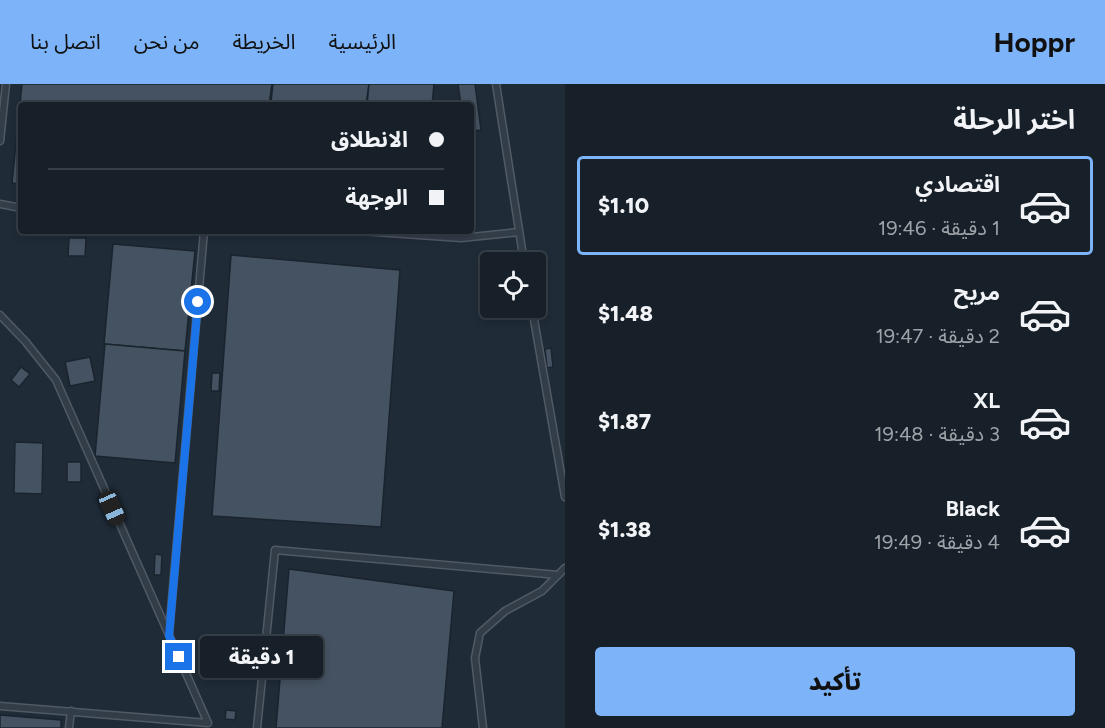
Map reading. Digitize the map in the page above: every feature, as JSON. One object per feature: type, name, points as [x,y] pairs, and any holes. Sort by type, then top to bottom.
[{"type":"lane","points":[[0,141],[6,84]]},
{"type":"lane","points":[[496,84],[522,252]]},
{"type":"lane","points":[[0,204],[18,207]]},
{"type":"lane","points":[[404,234],[461,238],[519,232]]},
{"type":"lane","points":[[169,636],[204,234]]},
{"type":"lane","points":[[0,315],[25,341],[56,380],[208,723],[0,706]]},
{"type":"lane","points":[[534,318],[565,497]]},
{"type":"lane","points":[[257,728],[274,550],[558,575]]},
{"type":"lane","points":[[483,728],[475,658],[480,633],[505,612],[542,591],[565,568]]},
{"type":"lane","points":[[69,728],[71,711]]},
{"type":"building","points":[[22,84],[272,84],[269,102],[20,102]]},
{"type":"building","points":[[273,84],[369,84],[366,102],[271,102]]},
{"type":"building","points":[[369,84],[434,84],[432,102],[367,102]]},
{"type":"building","points":[[458,84],[475,84],[481,130],[474,131],[474,102],[461,102]]},
{"type":"building","points":[[18,124],[18,184],[12,183]]},
{"type":"building","points":[[69,238],[86,238],[85,256],[68,256]]},
{"type":"building","points":[[113,244],[195,251],[185,351],[104,344]]},
{"type":"building","points":[[231,255],[400,270],[381,527],[212,516]]},
{"type":"building","points":[[105,344],[185,351],[175,463],[95,456]]},
{"type":"building","points":[[551,348],[553,367],[547,368],[545,349]]},
{"type":"building","points":[[90,357],[95,381],[70,386],[65,362]]},
{"type":"building","points":[[21,367],[30,374],[19,387],[11,380]]},
{"type":"building","points":[[212,373],[220,373],[219,391],[211,391]]},
{"type":"building","points":[[15,442],[43,443],[42,494],[14,493]]},
{"type":"building","points":[[67,462],[81,462],[81,482],[67,482]]},
{"type":"building","points":[[155,554],[162,555],[161,575],[154,575]]},
{"type":"building","points":[[289,569],[454,591],[442,728],[276,728]]},
{"type":"building","points":[[233,656],[242,657],[241,668],[231,667]]},
{"type":"building","points":[[226,710],[236,711],[235,720],[225,719]]},
{"type":"building","points":[[0,715],[61,720],[61,728],[0,728]]},
{"type":"route","points":[[179,657],[169,636],[198,302]]}]
